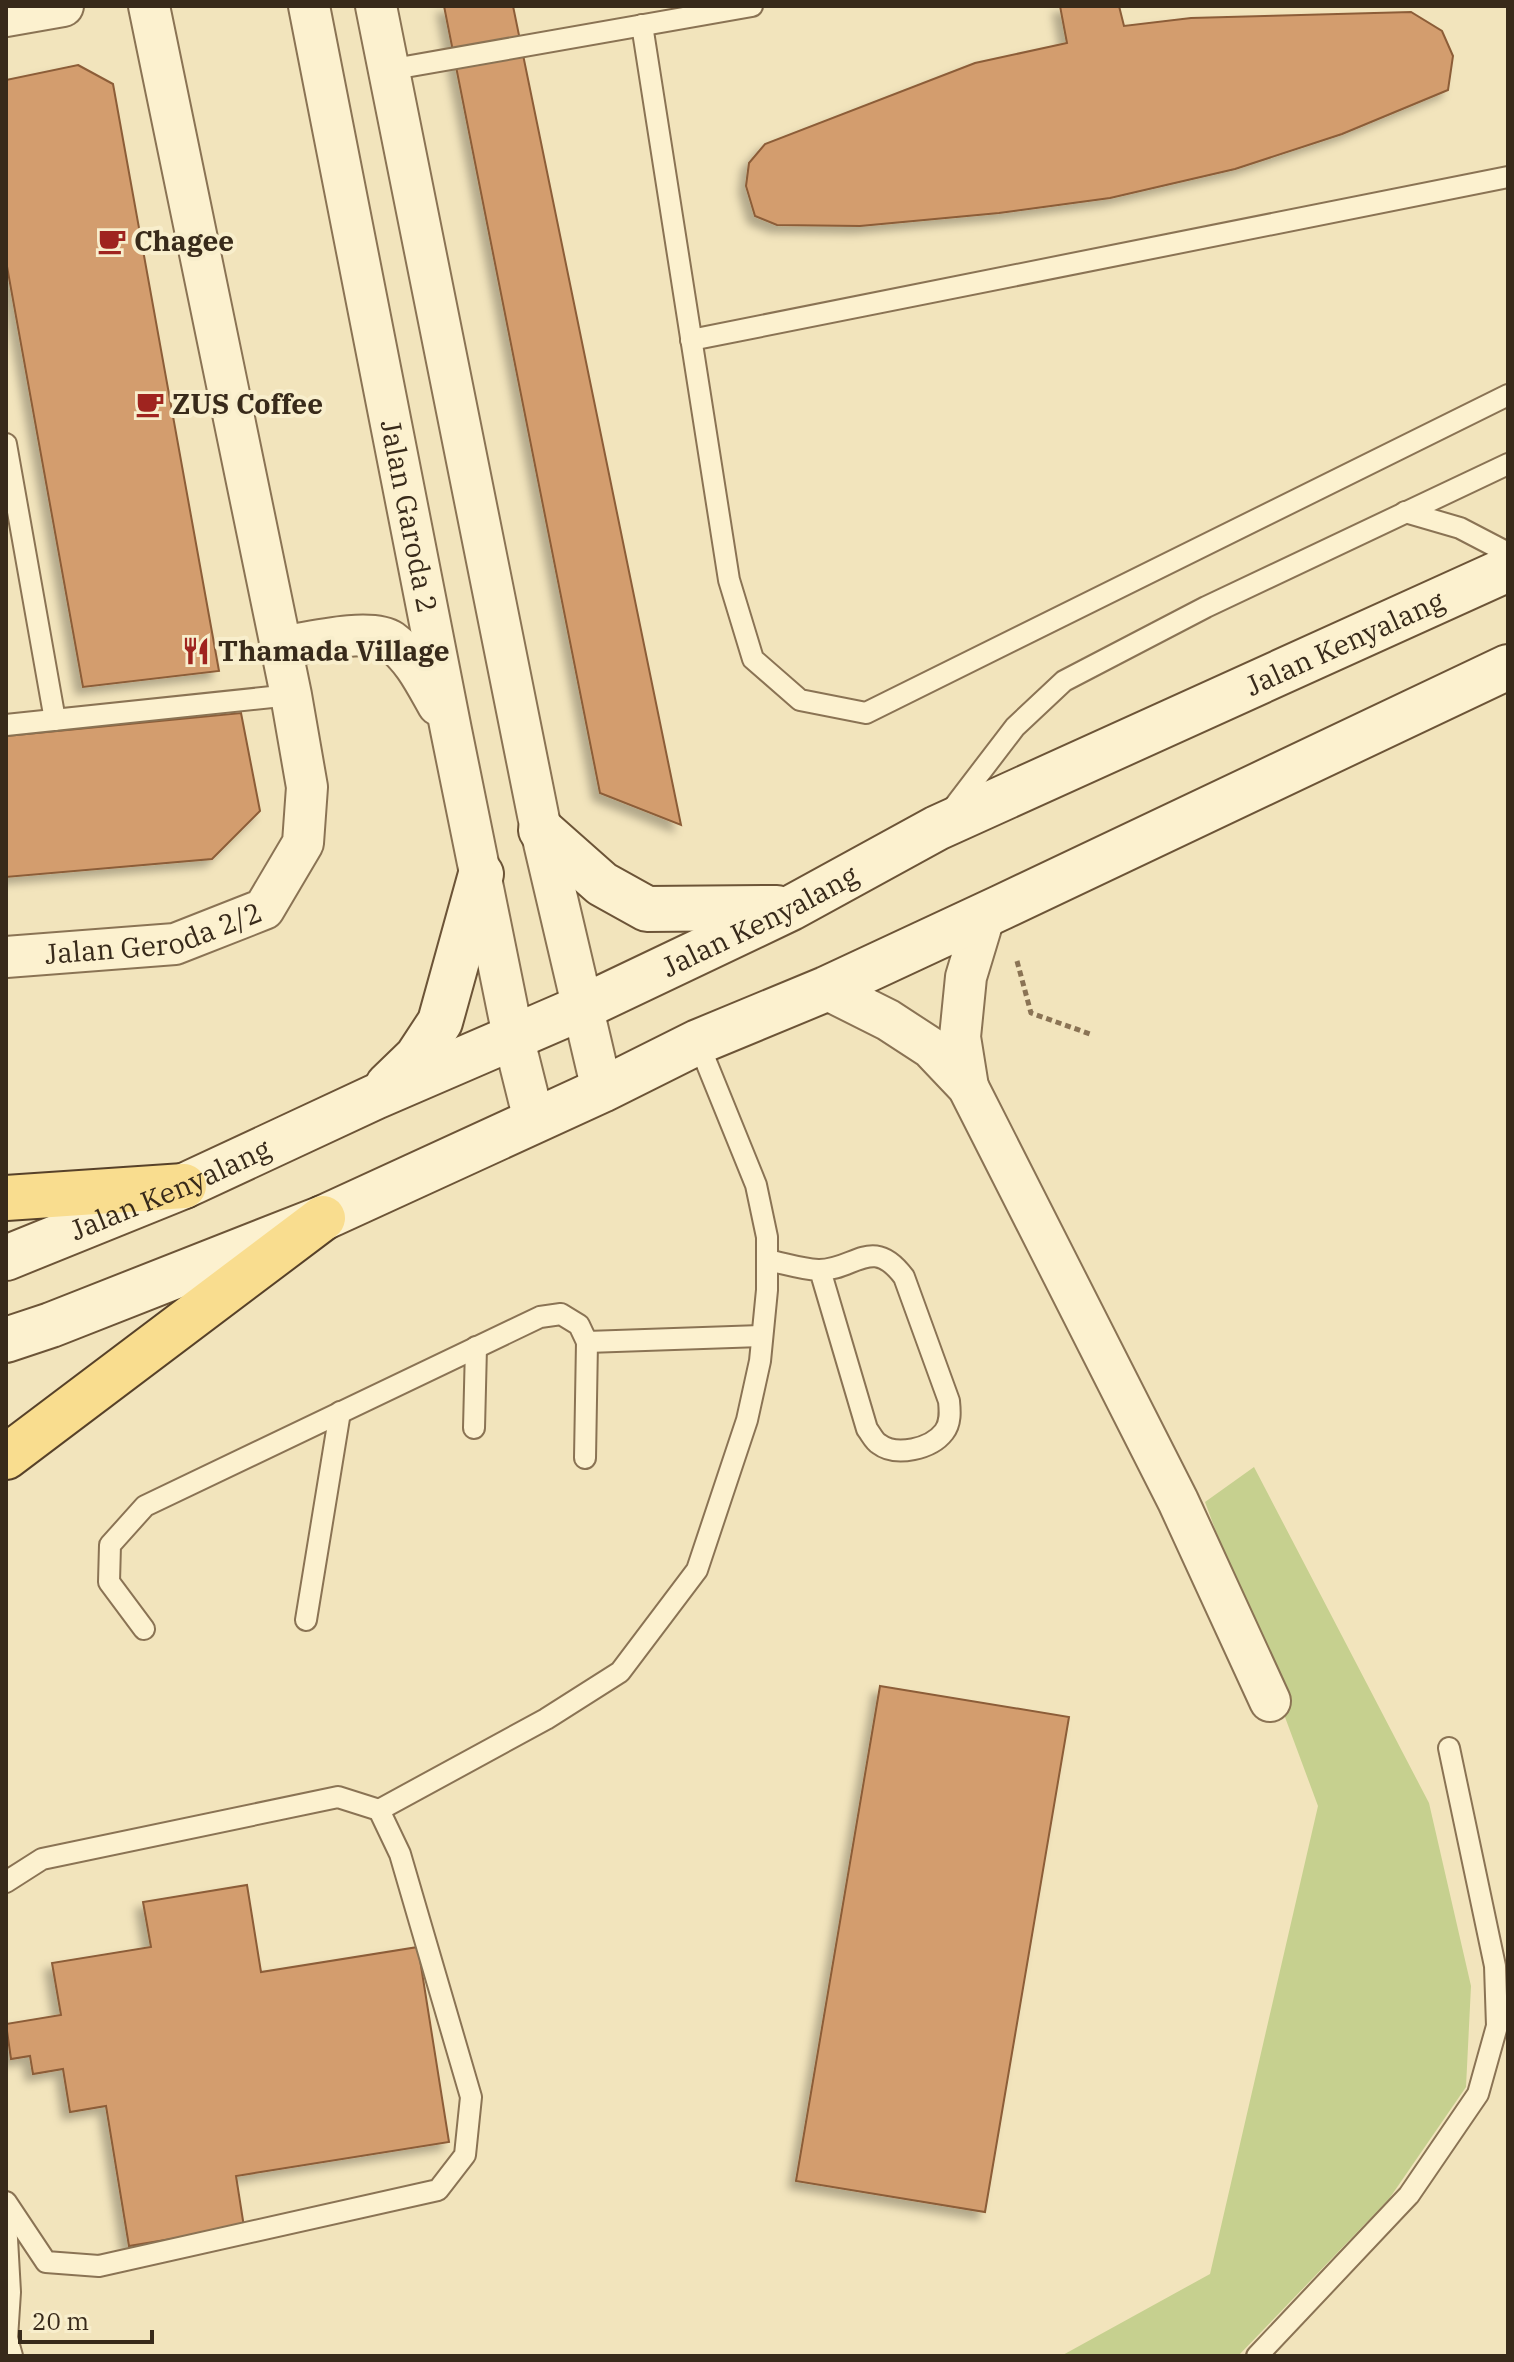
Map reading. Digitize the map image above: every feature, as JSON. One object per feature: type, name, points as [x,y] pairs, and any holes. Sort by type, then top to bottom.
[{"type":"main road","points":[[6,1198],[184,1186]]},
{"type":"main road","points":[[6,1457],[323,1218]]},
{"type":"street","points":[[6,16],[63,6]]},
{"type":"street","name":"Jalan Geroda 2/2","points":[[6,957],[175,944],[264,909],[303,843],[307,787],[291,695],[149,6]]},
{"type":"street","name":"Jalan Garoda 2","points":[[309,6],[451,730],[513,1036],[534,1120]]},
{"type":"street","points":[[376,6],[541,830],[602,1090]]},
{"type":"street","name":"Jalan Kenyalang","points":[[6,1258],[184,1186],[375,1097],[581,1008],[791,908],[937,828],[1508,569]]},
{"type":"street","points":[[281,647],[357,634],[389,639],[417,667],[451,730]]},
{"type":"street","points":[[6,1340],[323,1218],[602,1090],[698,1042],[826,989],[994,911],[1508,667]]},
{"type":"street","points":[[541,830],[602,884],[647,909],[791,908]]},
{"type":"street","points":[[375,1097],[417,1057],[440,1022],[481,874]]},
{"type":"street","points":[[968,1087],[960,1037],[966,977],[994,911]]},
{"type":"street","points":[[826,989],[888,1020],[931,1048],[968,1087],[1178,1501],[1270,1701]]},
{"type":"lane","points":[[388,70],[752,6]]},
{"type":"lane","points":[[642,25],[729,580],[753,659],[800,700],[866,713],[1508,395]]},
{"type":"lane","points":[[691,340],[1508,177]]},
{"type":"lane","points":[[6,444],[55,720]]},
{"type":"lane","points":[[937,828],[1015,727],[1064,681],[1206,607],[1508,464]]},
{"type":"lane","points":[[1405,512],[1460,528],[1508,553]]},
{"type":"lane","points":[[6,725],[291,695]]},
{"type":"lane","points":[[6,1882],[42,1859],[338,1797],[379,1810],[546,1719],[620,1672],[697,1570],[747,1420],[760,1361],[767,1290],[767,1237],[756,1185],[698,1042]]},
{"type":"lane","points":[[767,1260],[820,1270],[863,1257],[880,1256],[894,1264],[904,1277],[949,1401],[950,1417],[944,1432],[930,1442],[893,1452],[877,1444],[867,1429],[820,1270]]},
{"type":"lane","points":[[144,1629],[109,1582],[110,1545],[145,1506],[540,1317],[561,1314],[579,1325],[587,1342],[585,1458]]},
{"type":"lane","points":[[587,1342],[761,1336]]},
{"type":"lane","points":[[474,1428],[476,1347]]},
{"type":"lane","points":[[306,1620],[340,1412]]},
{"type":"lane","points":[[1257,2356],[1409,2195],[1478,2094],[1497,2026],[1495,1966],[1449,1748]]},
{"type":"lane","points":[[6,2202],[46,2262],[99,2266],[438,2190],[465,2155],[471,2097],[400,1854],[379,1810]]},
{"type":"lane","points":[[6,2221],[10,2292],[7,2338],[12,2356]]},
{"type":"path","points":[[994,911],[1031,1013],[1093,1035]]},
{"type":"green space","points":[[1254,1467],[1429,1803],[1471,1986],[1466,2087],[1389,2199],[1238,2356],[1061,2356],[1210,2274],[1318,1806],[1205,1502]]},
{"type":"building","points":[[444,6],[513,6],[681,825],[600,793]]},
{"type":"building","points":[[1060,6],[1119,6],[1124,26],[1191,18],[1411,12],[1442,31],[1453,56],[1448,90],[1342,134],[1235,169],[1110,198],[999,213],[860,226],[777,225],[755,216],[746,186],[749,163],[765,144],[975,63],[1067,43]]},
{"type":"building","points":[[78,65],[113,84],[219,671],[83,687],[6,261],[6,80]]},
{"type":"building","points":[[241,713],[260,811],[212,859],[6,877],[6,736]]},
{"type":"building","points":[[880,1686],[1069,1717],[985,2212],[796,2181]]},
{"type":"building","points":[[247,1885],[261,1972],[418,1947],[449,2142],[236,2176],[244,2227],[129,2246],[106,2106],[70,2112],[63,2069],[33,2074],[30,2056],[11,2059],[6,2024],[61,2015],[52,1963],[151,1947],[143,1902]]},
{"type":"place","name":"Chagee","points":[[112,241]]},
{"type":"place","name":"ZUS Coffee","points":[[150,404]]},
{"type":"place","name":"Thamada Village","points":[[196,651]]}]
